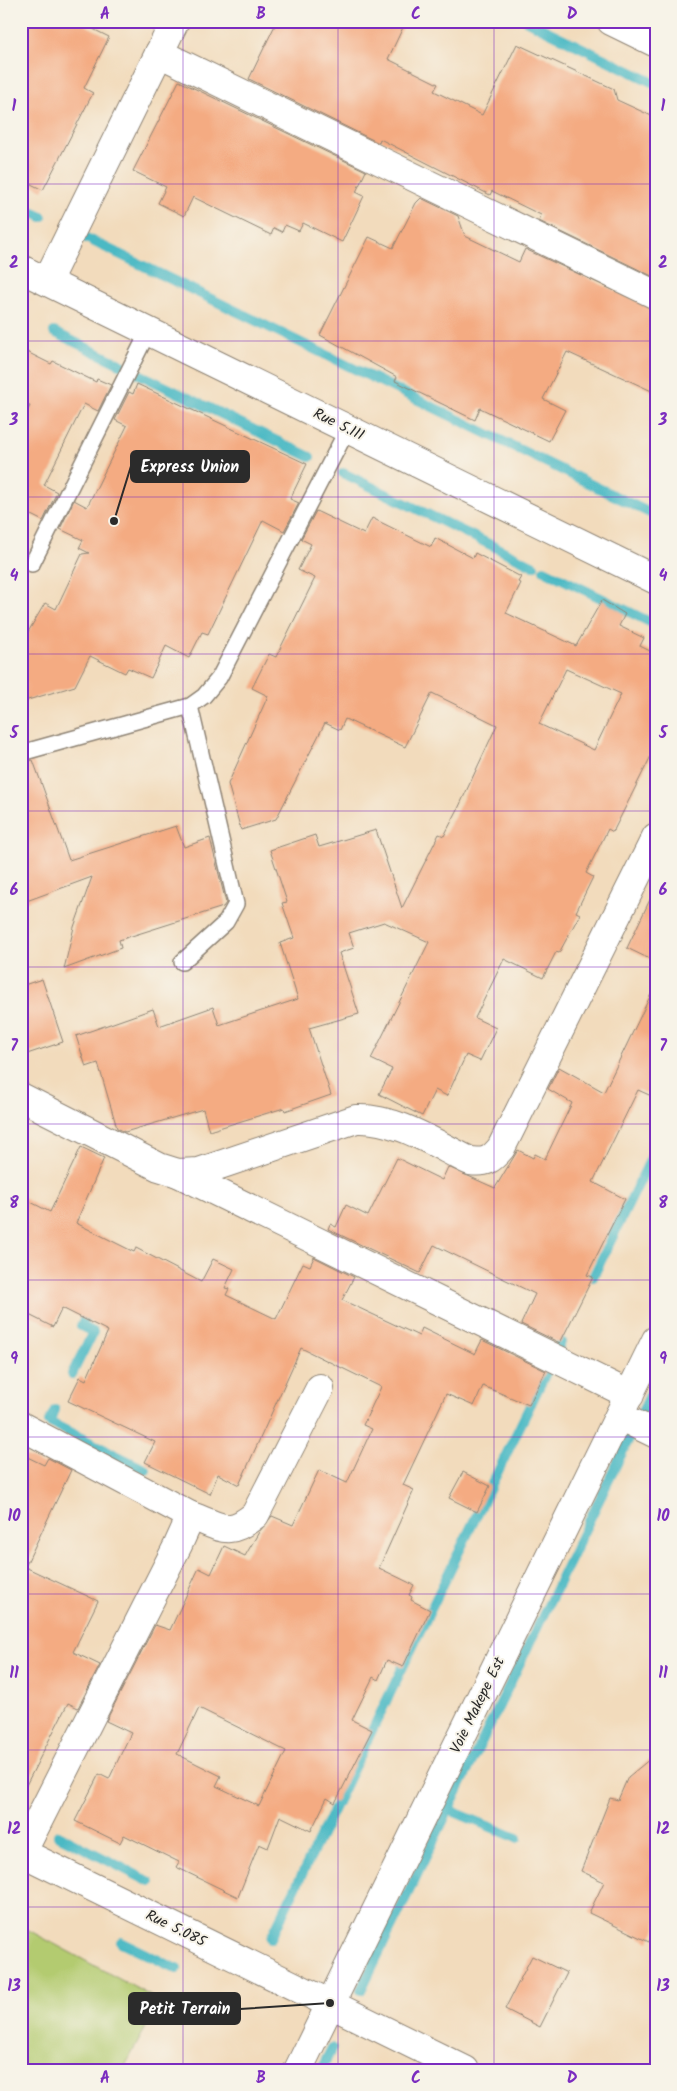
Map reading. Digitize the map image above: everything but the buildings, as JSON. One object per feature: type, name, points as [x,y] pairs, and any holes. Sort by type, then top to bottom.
[{"type":"street","points":[[46,282],[175,21]]},
{"type":"street","points":[[611,21],[656,43]]},
{"type":"street","points":[[159,53],[656,295]]},
{"type":"street","name":"Rue 5.111","points":[[21,269],[656,580]]},
{"type":"street","points":[[178,1173],[199,1172],[356,1119],[372,1118],[391,1123],[470,1161],[482,1163],[491,1160],[501,1148],[656,837]]},
{"type":"street","points":[[21,1097],[159,1167],[178,1173],[625,1406],[656,1434]]},
{"type":"street","name":"Voie Makepe Est","points":[[298,2070],[656,1340]]},
{"type":"street","points":[[21,1426],[191,1516],[225,1530],[241,1526],[254,1514],[320,1388]]},
{"type":"street","points":[[22,1853],[191,1516]]},
{"type":"street","name":"Rue 5.085","points":[[22,1853],[466,2070]]},
{"type":"lane","points":[[32,564],[148,332]]},
{"type":"lane","points":[[21,753],[190,706],[204,696],[219,678],[348,428]]},
{"type":"lane","points":[[182,962],[226,922],[236,904],[190,706]]},
{"type":"green space","points":[[21,1926],[160,2001],[123,2070],[21,2070]]},
{"type":"waterway","points":[[527,21],[656,84]]},
{"type":"waterway","points":[[21,207],[42,217]]},
{"type":"waterway","points":[[76,233],[656,516]]},
{"type":"waterway","points":[[54,332],[126,367]]},
{"type":"waterway","points":[[135,372],[310,457]]},
{"type":"waterway","points":[[343,473],[534,566]]},
{"type":"waterway","points":[[544,570],[656,625]]},
{"type":"waterway","points":[[593,1277],[656,1148]]},
{"type":"waterway","points":[[72,1374],[93,1332],[81,1326],[89,1308]]},
{"type":"waterway","points":[[271,1938],[561,1342]]},
{"type":"waterway","points":[[361,1990],[656,1383]]},
{"type":"waterway","points":[[55,1410],[49,1422],[146,1470]]},
{"type":"waterway","points":[[447,1809],[517,1838]]},
{"type":"waterway","points":[[58,1835],[150,1882]]},
{"type":"waterway","points":[[121,1942],[177,1969]]},
{"type":"waterway","points":[[321,2070],[332,2048]]},
{"type":"place","name":"Express Union","points":[[114,521]]},
{"type":"place","name":"Petit Terrain","points":[[330,2003]]}]
